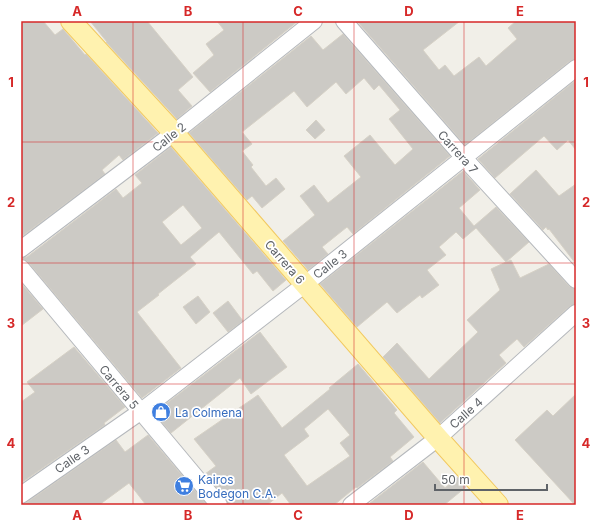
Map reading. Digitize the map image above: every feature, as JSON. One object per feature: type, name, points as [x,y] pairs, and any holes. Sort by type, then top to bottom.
[{"type":"main road","name":"Carrera 6","points":[[71,21],[174,133],[304,285],[498,505]]},
{"type":"street","name":"Calle 2","points":[[21,249],[174,133],[314,21]]},
{"type":"street","name":"Carrera 7","points":[[344,21],[464,158],[576,280]]},
{"type":"street","name":"Calle 3","points":[[21,495],[140,412],[304,285],[576,68]]},
{"type":"street","name":"Carrera 5","points":[[21,268],[219,505]]},
{"type":"street","name":"Calle 4","points":[[351,505],[438,438],[576,313]]},
{"type":"building","points":[[21,21],[43,21],[55,35],[63,29],[85,55],[86,54],[158,133],[123,160],[119,155],[102,170],[105,174],[21,237]]},
{"type":"building","points":[[90,21],[147,21],[193,77],[178,90],[192,106],[177,119],[106,42]]},
{"type":"building","points":[[217,21],[298,21],[210,92],[193,73],[214,55],[206,44],[224,30]]},
{"type":"building","points":[[357,21],[460,21],[423,50],[439,70],[445,65],[454,76],[479,57],[486,66],[517,39],[508,28],[516,21],[576,21],[576,59],[570,61],[465,145]]},
{"type":"building","points":[[343,34],[450,156],[353,234],[347,227],[322,247],[328,254],[308,270],[283,241],[315,215],[300,196],[314,185],[328,203],[361,177],[344,156],[370,135],[395,165],[413,149],[389,119],[400,110],[379,85],[374,90],[364,78],[346,94],[336,82],[307,107],[294,91],[242,132],[252,144],[242,151],[253,165],[251,167],[266,186],[276,178],[285,189],[262,208],[252,196],[247,200],[189,133],[311,36],[323,50]]},
{"type":"building","points":[[576,80],[576,150],[568,140],[557,150],[544,136],[495,178],[478,159]]},
{"type":"building","points":[[316,120],[325,130],[315,139],[306,130]]},
{"type":"building","points":[[171,147],[286,280],[273,291],[257,271],[253,274],[219,232],[190,257],[196,264],[137,312],[181,368],[142,398],[28,262],[21,258],[27,257],[116,189],[123,198],[142,183],[135,175]],"holes":[[[183,205],[202,228],[181,245],[162,222]]]},
{"type":"building","points":[[536,170],[559,196],[576,184],[576,264],[549,229],[548,230],[546,227],[543,230],[510,194]]},
{"type":"building","points":[[463,171],[480,190],[459,208],[474,226],[496,207],[529,242],[506,262],[476,228],[463,239],[456,232],[439,247],[446,255],[427,270],[439,285],[422,298],[420,295],[397,313],[387,302],[357,327],[320,284]]},
{"type":"building","points":[[511,260],[520,278],[549,264],[569,286],[576,289],[576,304],[570,306],[524,347],[517,339],[499,355],[506,363],[440,423],[383,357],[397,343],[429,379],[478,332],[467,320],[500,290],[491,269]]},
{"type":"building","points":[[21,283],[43,309],[21,326]]},
{"type":"building","points":[[198,296],[210,312],[196,324],[183,307]]},
{"type":"building","points":[[228,301],[243,321],[228,332],[213,313]]},
{"type":"building","points":[[260,332],[287,367],[251,394],[240,378],[171,433],[154,413]]},
{"type":"building","points":[[74,347],[125,407],[104,423],[105,425],[21,483],[21,402],[35,392],[27,382]]},
{"type":"building","points":[[358,364],[397,410],[394,413],[414,437],[390,457],[393,461],[357,488],[356,487],[334,505],[291,505],[282,493],[267,505],[228,505],[226,499],[205,474],[216,466],[194,439],[258,395],[282,428],[330,389],[329,388]],"holes":[[[328,409],[350,435],[340,443],[350,456],[307,486],[284,455],[309,436],[304,429]]]},
{"type":"building","points":[[576,394],[575,505],[515,440],[547,410],[553,416]]},
{"type":"building","points":[[148,435],[207,505],[146,505],[129,483],[99,505],[21,505],[116,440],[125,452]]},
{"type":"building","points":[[423,462],[445,488],[458,477],[466,487],[444,505],[372,505],[370,503]]},
{"type":"place","name":"La Colmena","points":[[161,412]]},
{"type":"place","name":"Kairos Bodegon C.A.","points":[[184,486]]}]
